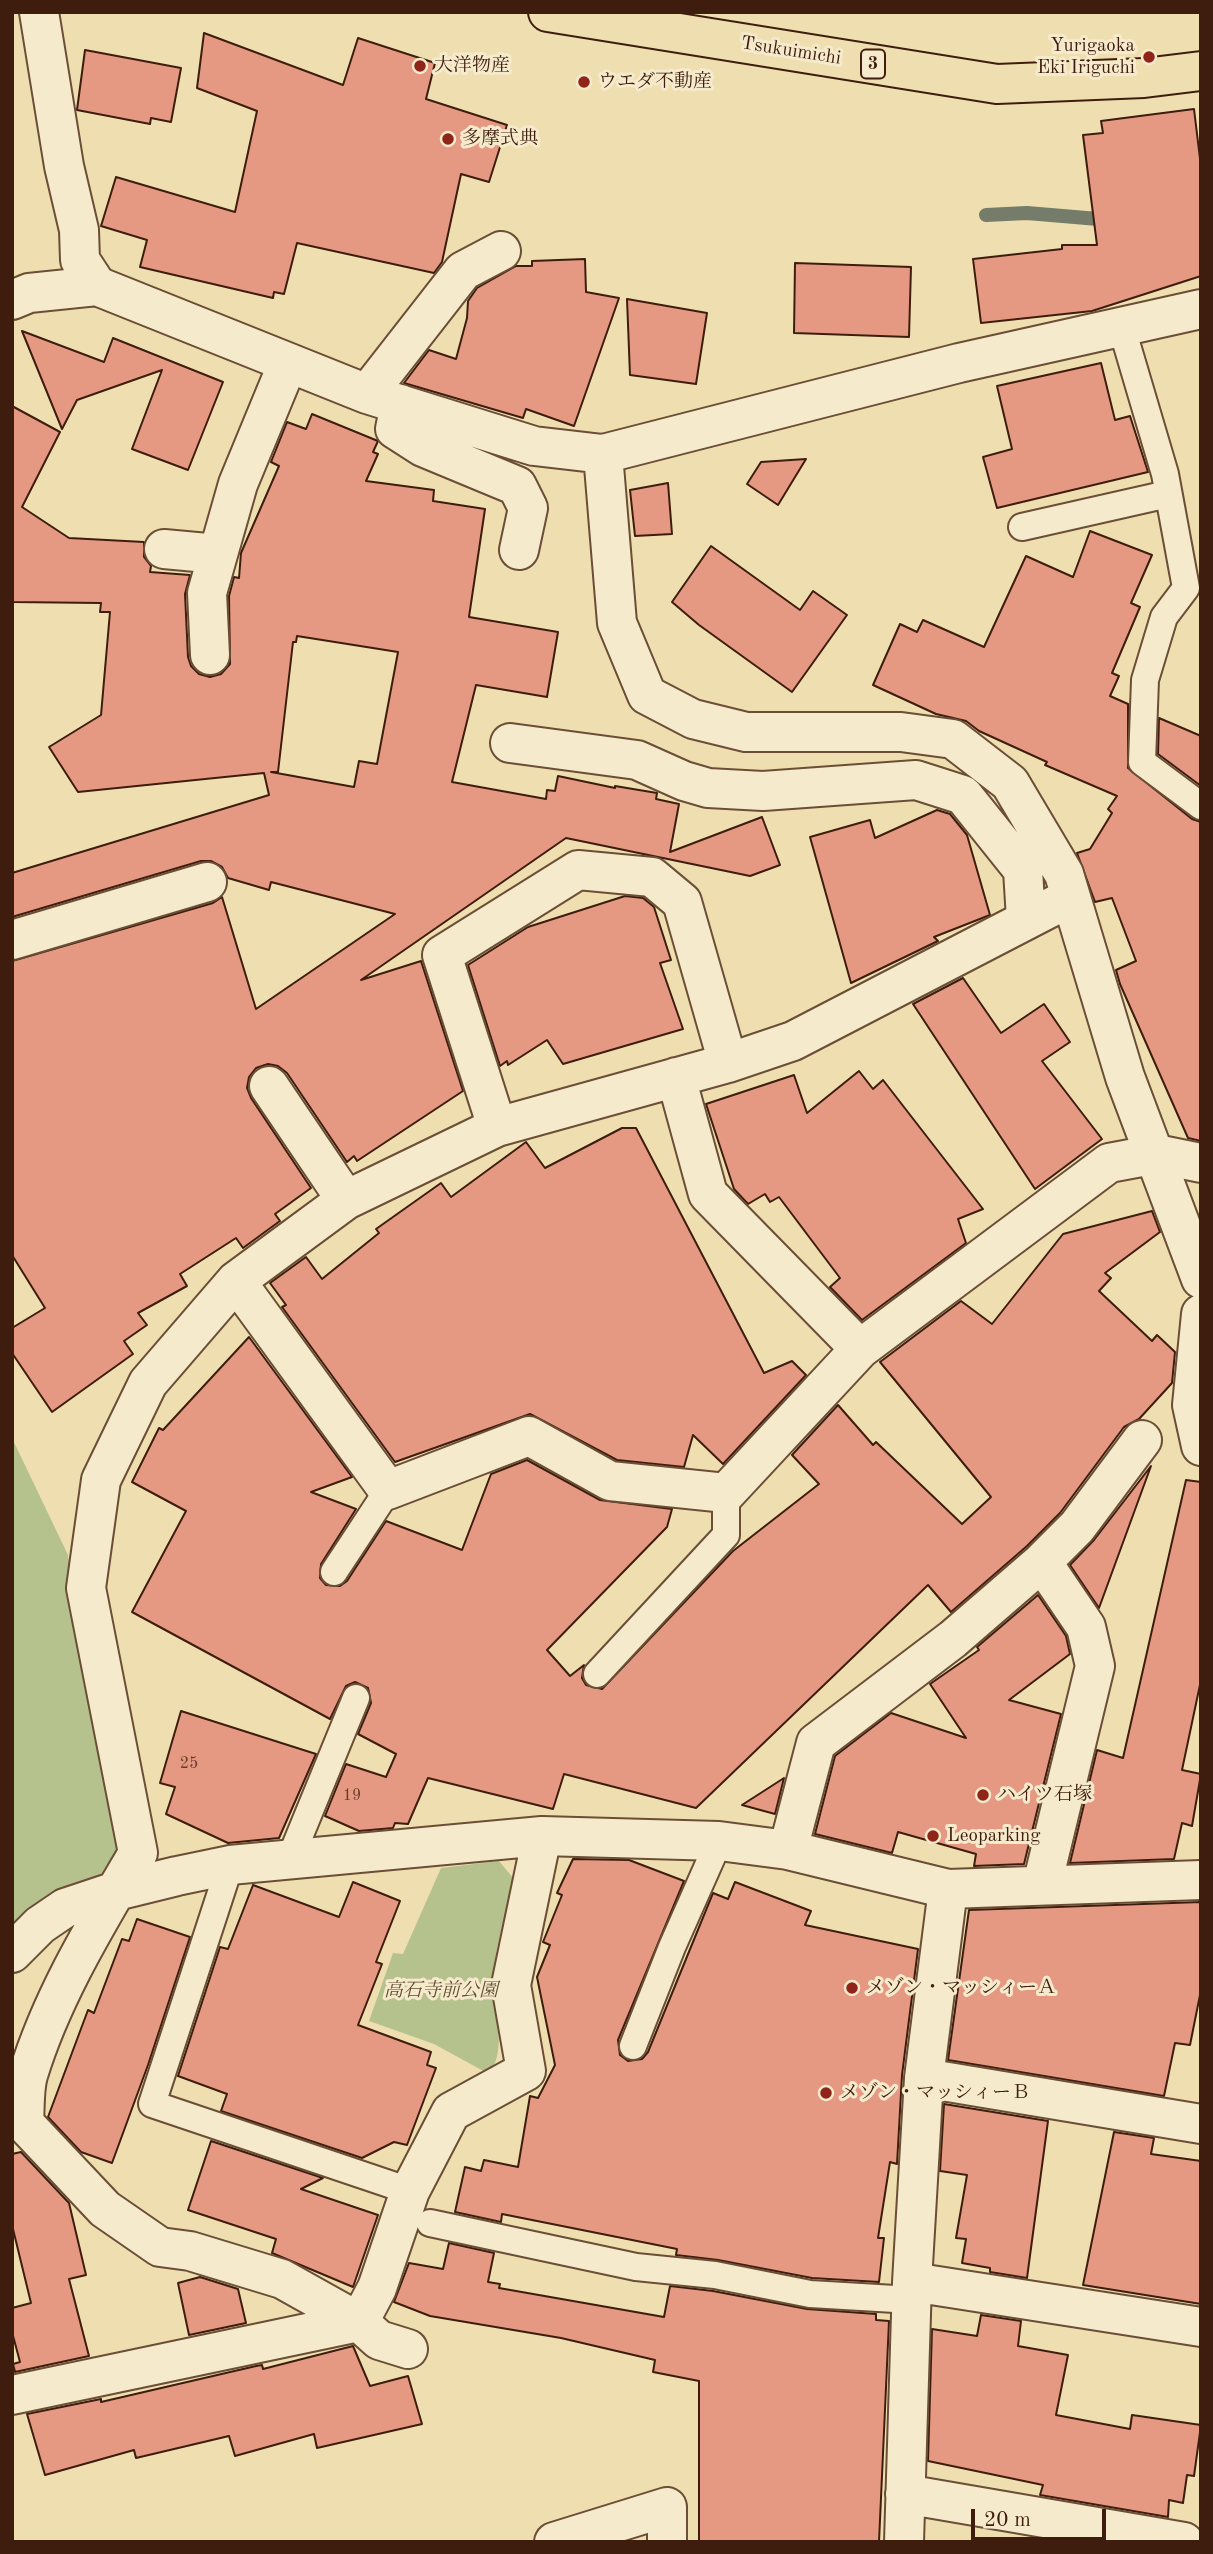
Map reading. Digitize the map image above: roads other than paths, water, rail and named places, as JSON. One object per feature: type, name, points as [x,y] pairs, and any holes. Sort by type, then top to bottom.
[{"type":"main road","name":"Tsukuimichi","points":[[548,12],[997,84],[1144,78],[1201,71]]},
{"type":"street","points":[[39,12],[64,166],[79,230],[80,260],[97,286]]},
{"type":"street","points":[[383,399],[463,271],[501,251]]},
{"type":"street","points":[[12,300],[29,293],[97,286],[383,399],[534,446],[603,454],[1121,325],[1201,309]]},
{"type":"street","points":[[210,655],[207,593],[238,484],[288,363]]},
{"type":"street","points":[[383,399],[394,429],[423,447],[517,486],[528,508],[519,550]]},
{"type":"street","points":[[603,454],[617,623],[647,695],[693,719],[746,732],[901,732],[953,739],[1010,783],[1064,874],[1069,898],[1125,1077],[1157,1154],[1201,1279]]},
{"type":"street","points":[[164,549],[218,554]]},
{"type":"street","points":[[510,744],[637,760],[684,781],[708,788],[763,791],[916,780],[963,795],[1023,870],[1026,919]]},
{"type":"street","points":[[496,1127],[442,955],[578,870],[652,877],[682,902],[728,1063]]},
{"type":"street","points":[[12,940],[207,882]]},
{"type":"street","points":[[408,2349],[379,2340],[359,2322],[282,2279],[190,2251],[160,2247],[105,2209],[24,2123],[27,2077],[52,2014],[138,1853],[86,1588],[101,1480],[148,1383],[236,1281],[346,1200],[496,1127],[728,1063],[793,1041],[1069,898]]},
{"type":"street","points":[[676,1077],[708,1194],[860,1349]]},
{"type":"street","points":[[269,1086],[346,1200]]},
{"type":"street","points":[[236,1281],[388,1490],[529,1436],[610,1481],[726,1493],[860,1349],[1109,1163],[1157,1154],[1201,1163]]},
{"type":"street","points":[[1201,1314],[1192,1405],[1201,1446]]},
{"type":"street","points":[[788,1850],[816,1743],[953,1639],[1042,1562],[1077,1527],[1142,1440]]},
{"type":"street","points":[[1042,1562],[1086,1627],[1095,1667],[1042,1885]]},
{"type":"street","points":[[12,1953],[40,1925],[65,1908],[116,1891],[230,1865],[542,1836],[719,1841],[788,1850],[948,1889],[1201,1880]]},
{"type":"street","points":[[359,2322],[377,2288],[410,2191],[451,2112],[526,2071],[511,1985],[542,1836]]},
{"type":"street","points":[[904,2542],[912,2291],[924,2078],[948,1889]]},
{"type":"street","points":[[924,2078],[1201,2124]]},
{"type":"street","points":[[912,2291],[1201,2328]]},
{"type":"street","points":[[12,2395],[359,2322]]},
{"type":"street","points":[[905,2494],[1184,2542]]},
{"type":"street","points":[[554,2542],[667,2507],[667,2542]]},
{"type":"lane","points":[[1121,325],[1168,494],[1186,588],[1164,617],[1145,680],[1142,762],[1201,806]]},
{"type":"lane","points":[[1022,527],[1168,494]]},
{"type":"lane","points":[[334,1572],[388,1490]]},
{"type":"lane","points":[[597,1674],[726,1535],[726,1493]]},
{"type":"lane","points":[[290,1859],[356,1698]]},
{"type":"lane","points":[[633,2046],[671,1947],[719,1841]]},
{"type":"lane","points":[[230,1865],[152,2104],[410,2191]]},
{"type":"lane","points":[[429,2223],[636,2267],[715,2275],[810,2294],[912,2291]]},
{"type":"waterway","points":[[986,215],[1027,213],[1110,220]]},
{"type":"place","name":"Yurigaoka Eki Iriguchi","points":[[1149,57]]},
{"type":"place","name":"大洋物産","points":[[420,66]]},
{"type":"place","name":"ウエダ不動産","points":[[584,82]]},
{"type":"place","name":"多摩式典","points":[[448,139]]},
{"type":"place","name":"ハイツ石塚","points":[[983,1795]]},
{"type":"place","name":"Leoparking","points":[[933,1836]]},
{"type":"place","name":"メゾン・マッシィーＡ","points":[[852,1988]]},
{"type":"place","name":"メゾン・マッシィーＢ","points":[[826,2093]]},
{"type":"park label","name":"高石寺前公園","points":[[441,1991]]}]
